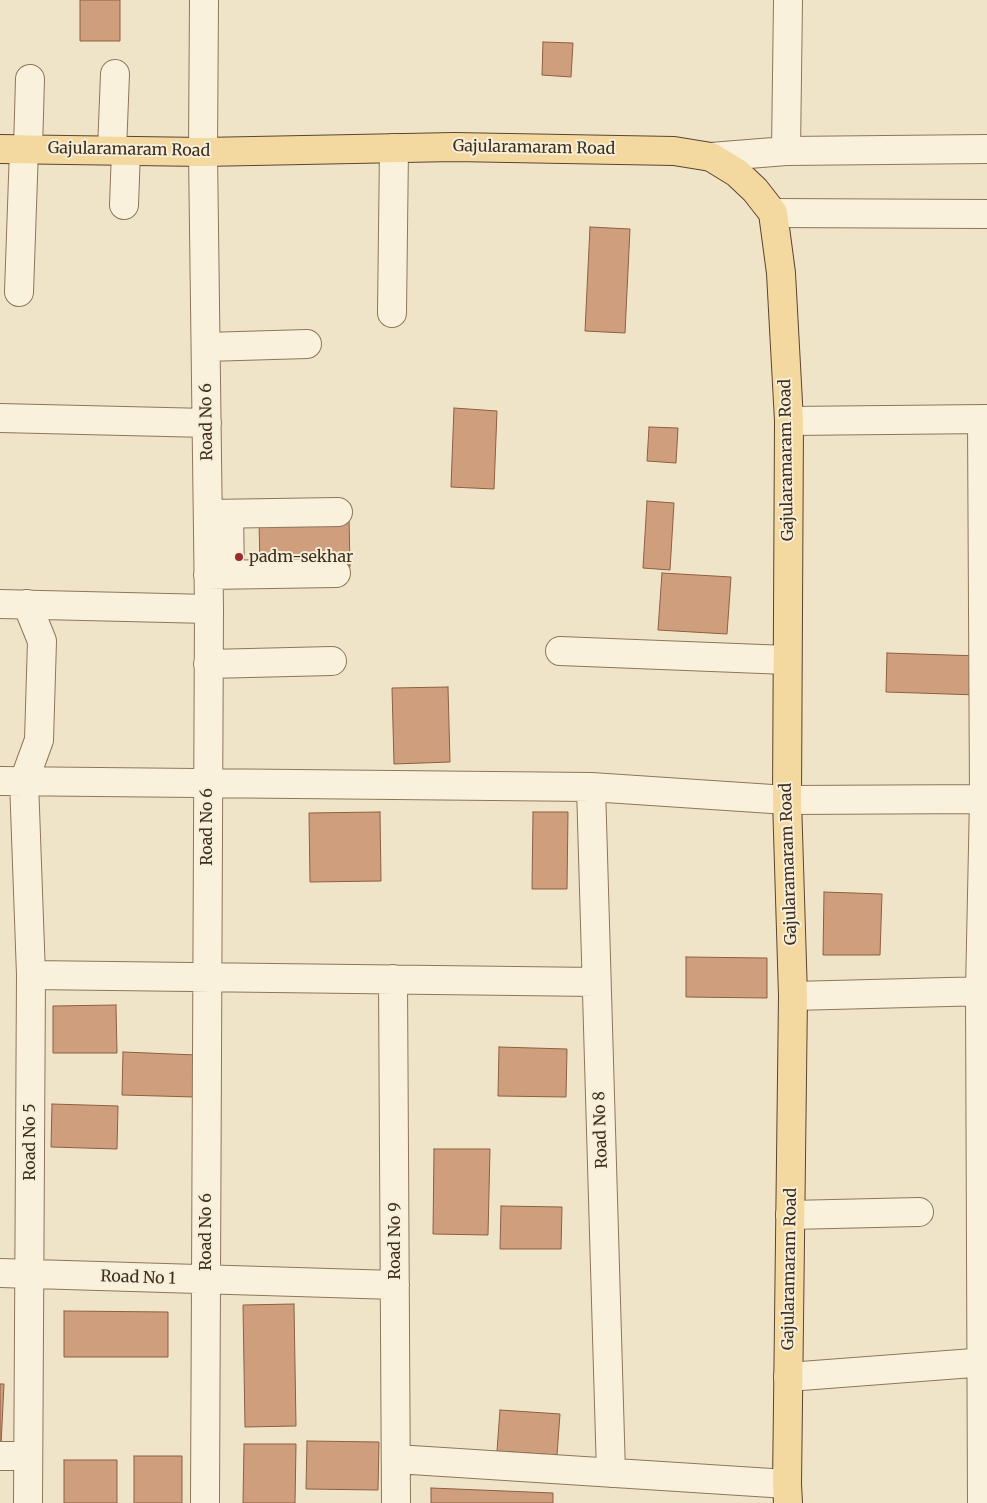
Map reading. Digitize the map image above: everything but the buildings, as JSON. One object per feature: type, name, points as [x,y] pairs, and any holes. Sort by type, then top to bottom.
[{"type":"main road","name":"Gajularamaram Road","points":[[17,149],[203,152],[454,147],[674,150],[712,157],[736,173],[755,190],[773,213],[781,273],[789,421],[787,800],[793,996],[787,1493]]},
{"type":"street","name":"Road No 6","points":[[204,0],[203,152],[207,423],[218,514],[219,575],[209,609],[208,664],[205,1503]]},
{"type":"street","points":[[786,151],[788,0]]},
{"type":"street","points":[[115,74],[124,205]]},
{"type":"street","points":[[19,292],[17,149],[30,79]]},
{"type":"street","points":[[392,313],[394,148]]},
{"type":"street","points":[[712,157],[786,151],[987,150]]},
{"type":"street","points":[[773,213],[987,214]]},
{"type":"street","points":[[206,347],[307,344]]},
{"type":"street","points":[[0,418],[207,423]]},
{"type":"street","points":[[789,421],[985,419],[984,1362],[982,1503]]},
{"type":"street","points":[[218,514],[338,512]]},
{"type":"street","points":[[219,575],[336,573]]},
{"type":"street","points":[[0,604],[209,609]]},
{"type":"street","points":[[12,781],[39,740],[42,641],[28,604]]},
{"type":"street","points":[[560,651],[787,660]]},
{"type":"street","points":[[208,664],[332,661]]},
{"type":"street","points":[[12,781],[591,787],[787,800],[985,799]]},
{"type":"street","name":"Road No 5","points":[[12,781],[31,975],[28,1503]]},
{"type":"street","name":"Road No 8","points":[[591,787],[611,1472]]},
{"type":"street","points":[[31,975],[596,982]]},
{"type":"street","name":"Road No 9","points":[[393,979],[396,1503]]},
{"type":"street","points":[[793,996],[983,991]]},
{"type":"street","points":[[790,1215],[919,1212]]},
{"type":"street","name":"Road No 1","points":[[0,1273],[395,1285]]},
{"type":"street","points":[[788,1377],[984,1362]]},
{"type":"street","points":[[0,1456],[28,1456]]},
{"type":"street","points":[[396,1459],[611,1472],[787,1493]]},
{"type":"place","name":"padm-sekhar","points":[[239,557]]}]
